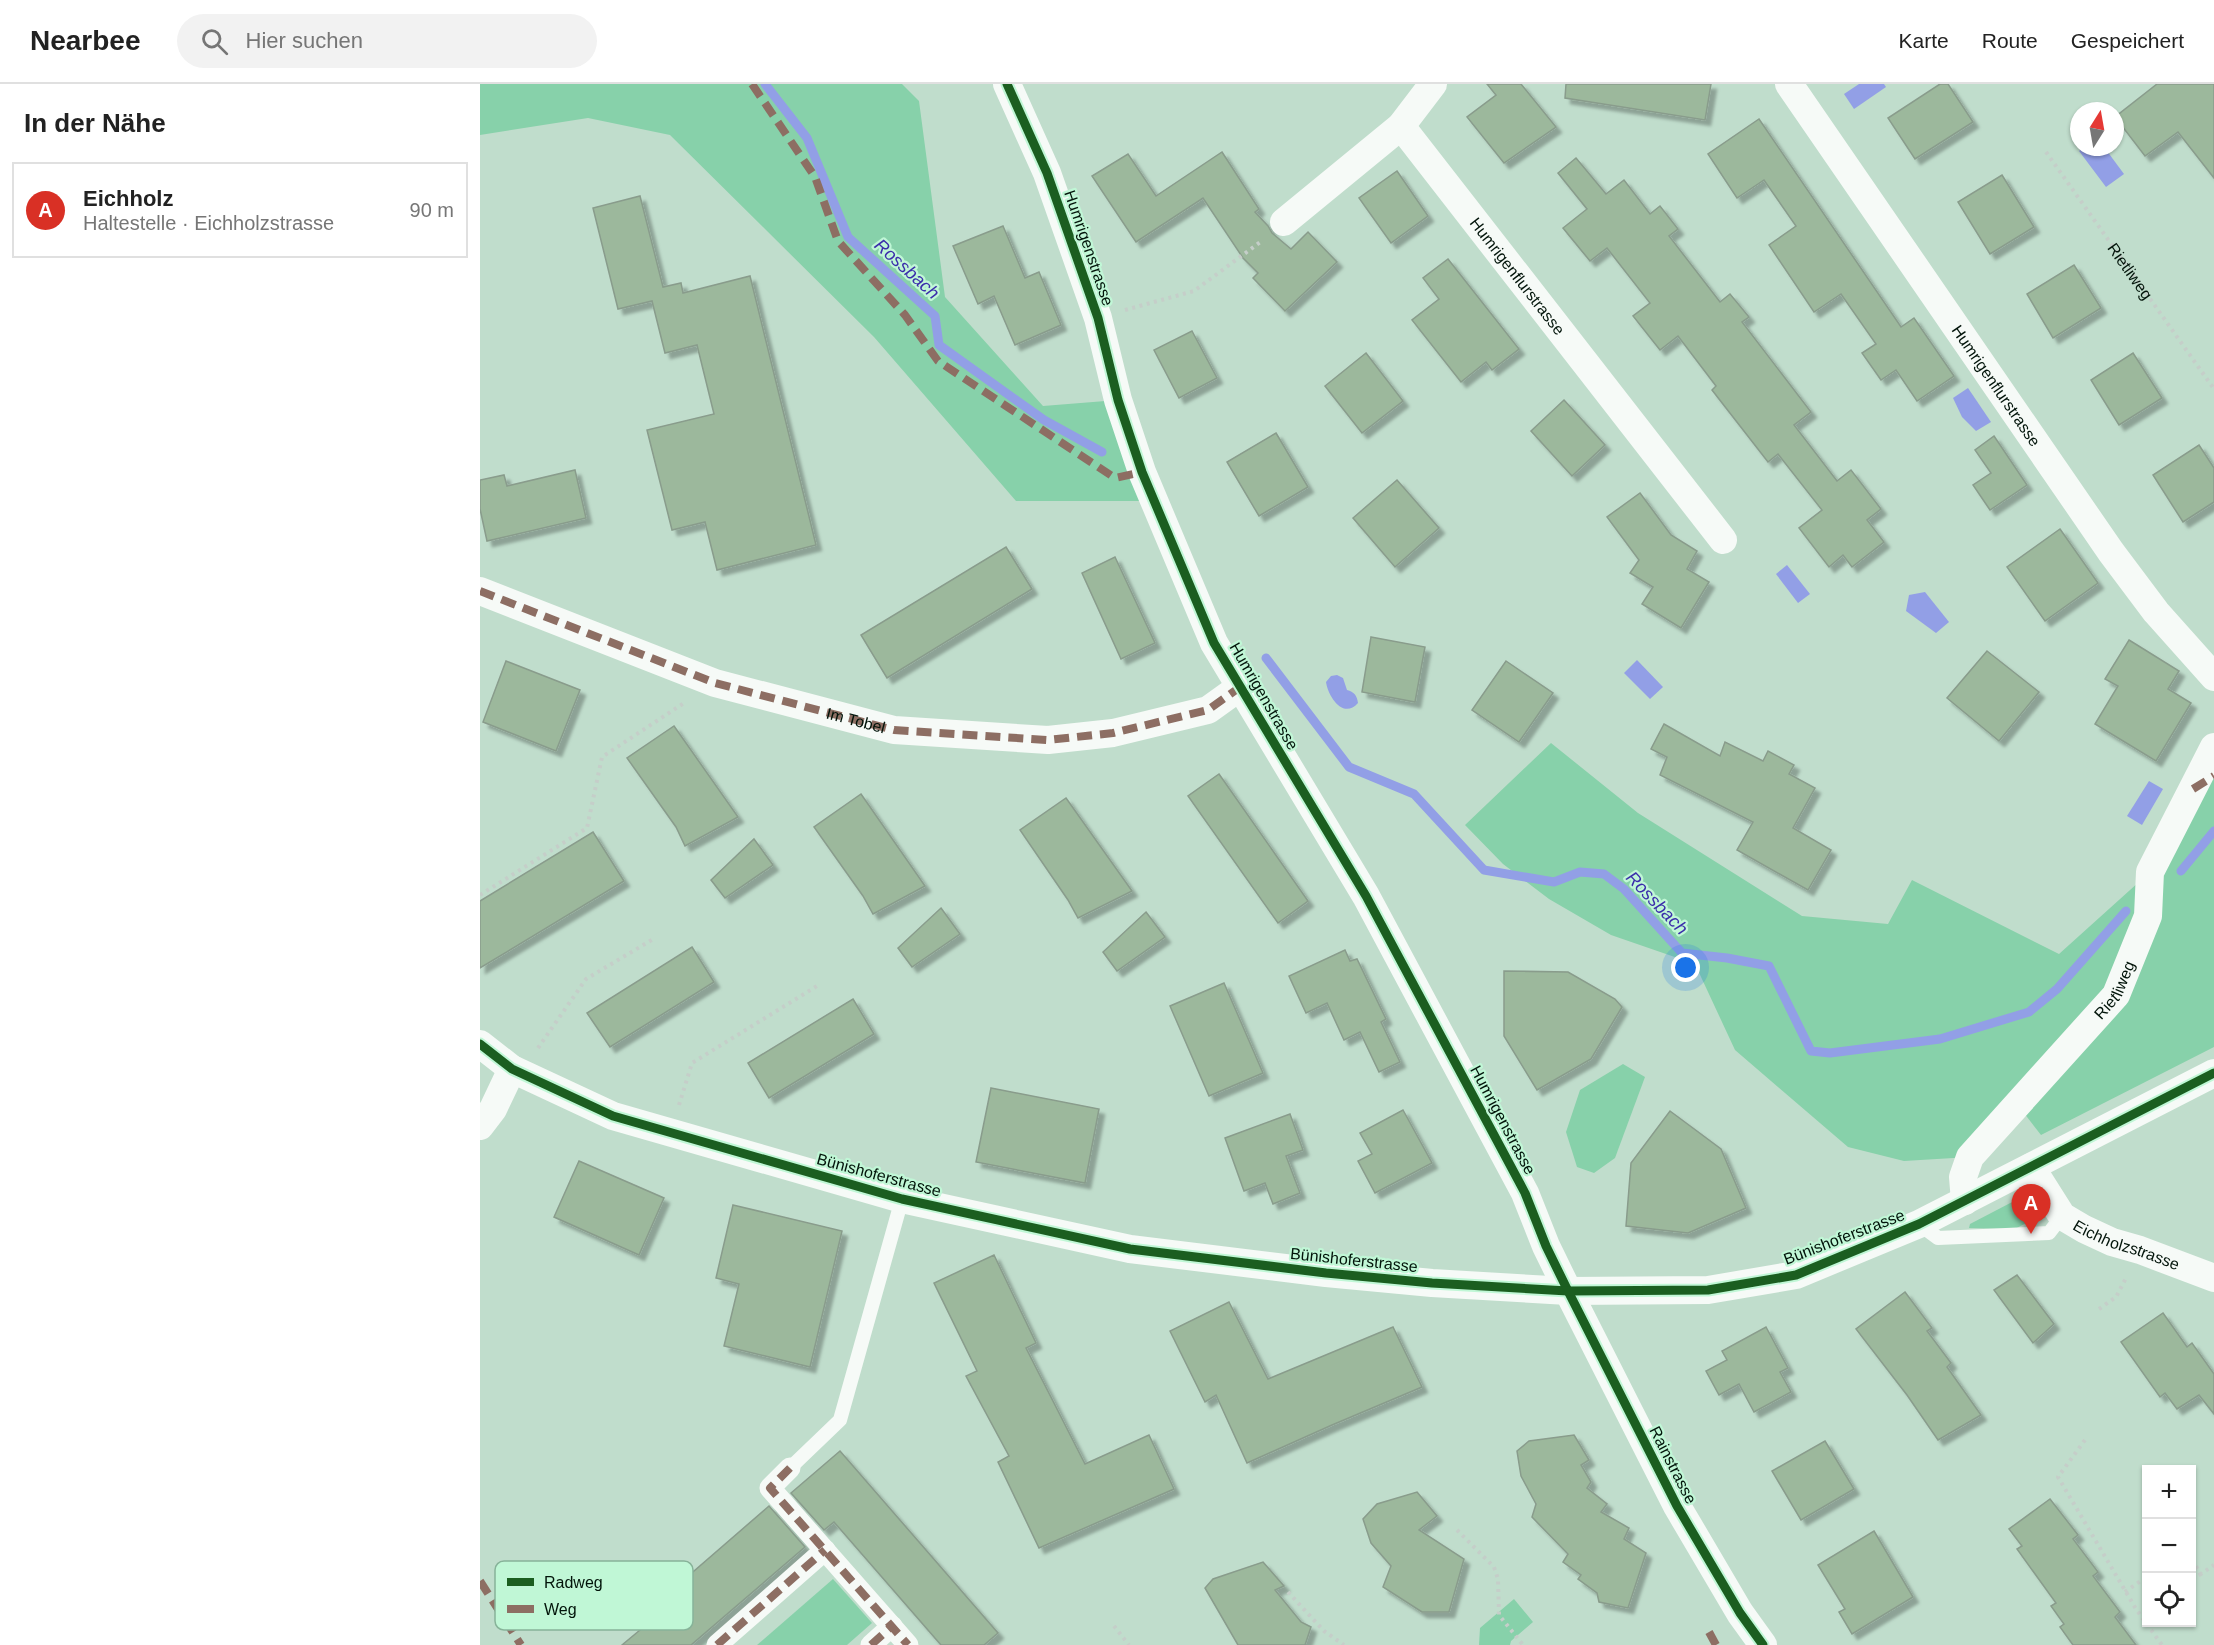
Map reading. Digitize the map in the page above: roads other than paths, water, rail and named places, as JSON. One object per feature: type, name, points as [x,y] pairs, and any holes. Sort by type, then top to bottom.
[{"type":"street","name":"Humrigenstrasse","points":[[1007,84],[1047,173],[1098,318],[1118,400],[1153,501],[1214,643],[1377,916],[1525,1193],[1546,1246],[1568,1291]]},
{"type":"street","points":[[1284,222],[1401,126],[1433,84]]},
{"type":"street","name":"Humrigenflurstrasse","points":[[1790,84],[2111,552],[2156,612],[2214,677]]},
{"type":"street","name":"Humrigenflurstrasse","points":[[1401,126],[1723,540]]},
{"type":"street","name":"Im Tobel","points":[[480,591],[715,683],[894,730],[1048,740],[1113,733],[1208,710],[1240,687]]},
{"type":"street","name":"Rietliweg","points":[[1965,1201],[1963,1177],[1970,1156],[2116,995],[2148,916],[2150,872],[2214,747]]},
{"type":"street","name":"Bünishoferstrasse","points":[[480,1044],[512,1069],[613,1116],[902,1199],[1130,1249],[1326,1273],[1432,1283],[1568,1291],[1708,1290],[1796,1275],[1928,1231],[1965,1201],[2214,1073]]},
{"type":"street","points":[[480,1126],[493,1109],[512,1069]]},
{"type":"street","name":"Eichholzstrasse","points":[[2031,1167],[2062,1216],[2112,1242],[2214,1278]]},
{"type":"street","name":"Rainstrasse","points":[[1568,1291],[1677,1506],[1740,1613],[1763,1645]]},
{"type":"street","points":[[790,1468],[770,1488],[908,1645]]},
{"type":"street","points":[[717,1645],[825,1550]]},
{"type":"street","points":[[871,1645],[892,1626]]},
{"type":"lane","points":[[790,1468],[840,1420],[902,1199]]},
{"type":"lane","points":[[1928,1231],[2049,1233],[2062,1216]]},
{"type":"water","points":[[1859,84],[1884,84],[1886,87],[1854,109],[1844,94]]},
{"type":"water","points":[[2083,156],[2111,156],[2124,174],[2106,187]]},
{"type":"water","points":[[1968,388],[1991,422],[1976,431],[1962,417],[1953,398]]},
{"type":"water","points":[[1787,565],[1810,594],[1798,603],[1776,574]]},
{"type":"water","points":[[1925,592],[1949,622],[1936,633],[1906,611],[1909,595]]},
{"type":"water","points":[[1637,660],[1663,687],[1650,699],[1624,673]]},
{"type":"water","points":[[1337,675],[1343,678],[1347,690],[1356,696],[1358,703],[1352,708],[1342,708],[1337,704],[1327,688],[1326,682],[1331,676]]},
{"type":"water","points":[[2149,781],[2163,789],[2142,825],[2127,816]]},
{"type":"waterway","name":"Rossbach","points":[[765,84],[807,138],[848,237],[935,316],[939,345],[1044,420],[1102,452]]},
{"type":"waterway","name":"Rossbach","points":[[1266,658],[1349,767],[1414,794],[1484,870],[1554,882],[1580,872],[1604,874],[1624,889],[1682,953],[1769,966],[1811,1051],[1830,1053],[1940,1039],[2029,1012],[2057,989],[2126,911]]},
{"type":"waterway","name":"Rossbach","points":[[2181,871],[2214,831]]},
{"type":"place","name":"Eichholz","points":[[2031,1234]]}]
